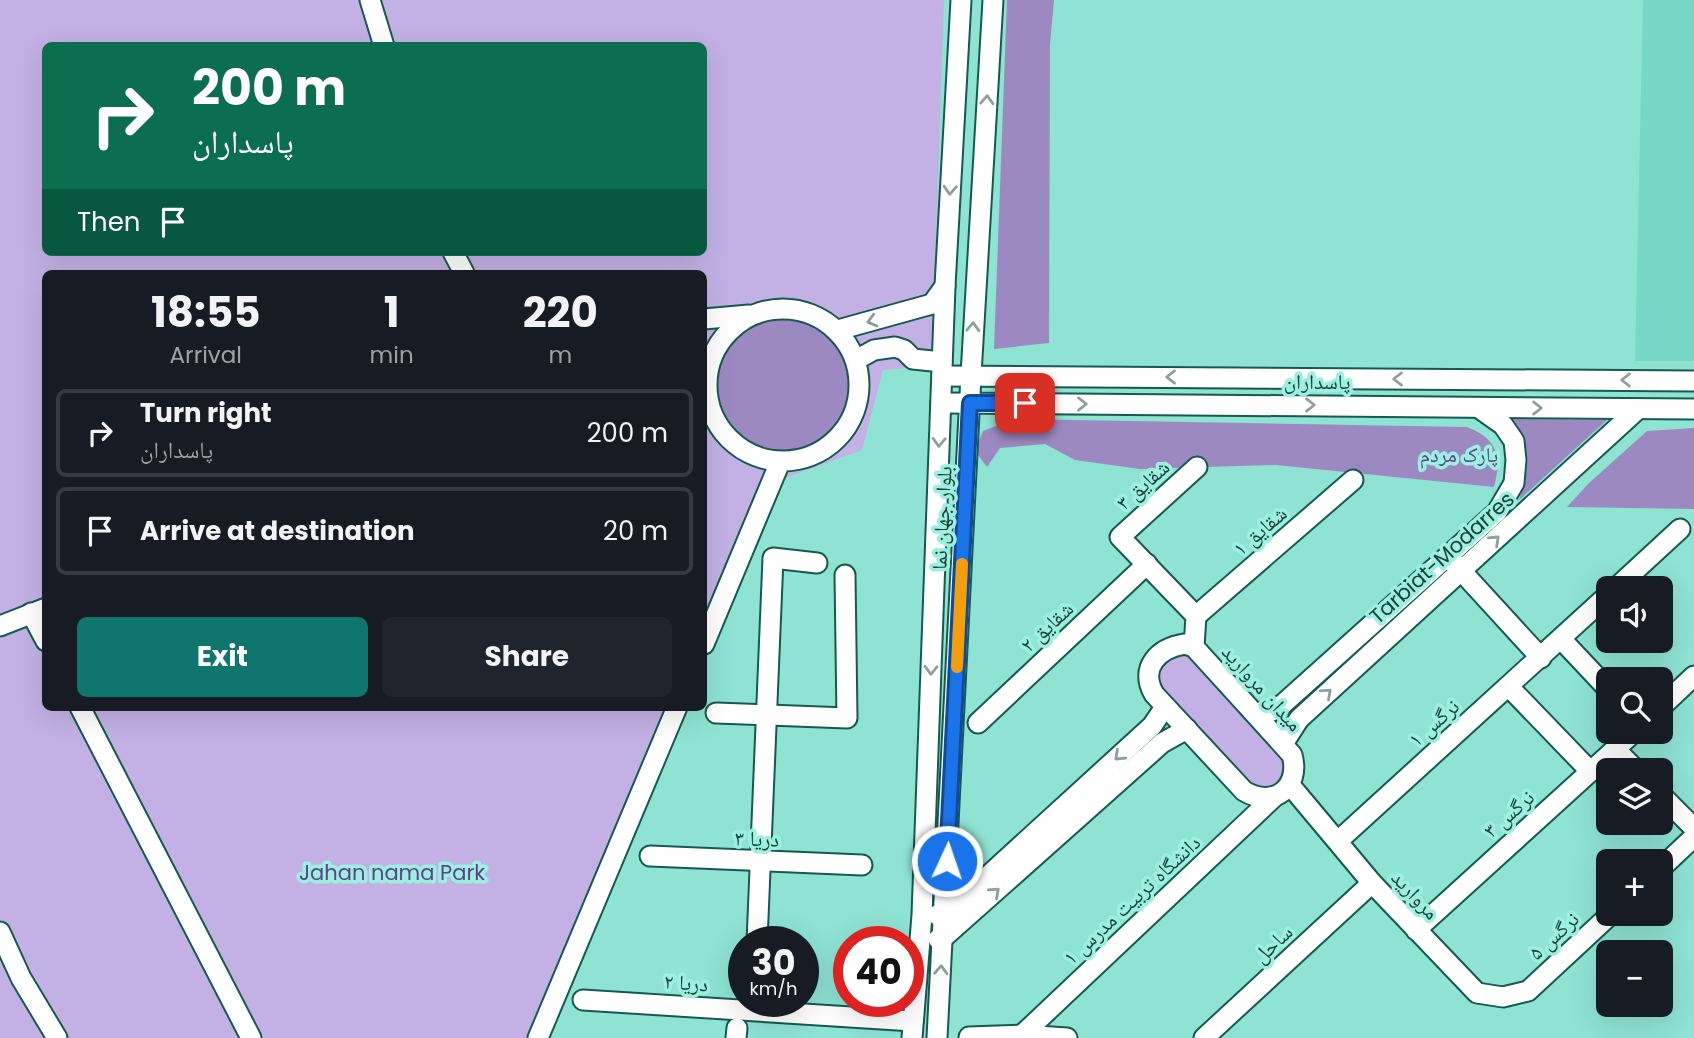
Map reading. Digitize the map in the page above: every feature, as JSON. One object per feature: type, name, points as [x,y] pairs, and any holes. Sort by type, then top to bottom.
[{"type":"street","points":[[370,0],[383,42]]},
{"type":"street","name":"بلوار جهان نما","points":[[921,926],[945,286],[961,0]]},
{"type":"street","name":"بلوار جهان نما","points":[[937,1038],[993,0]]},
{"type":"street","points":[[838,330],[932,304],[945,286]]},
{"type":"street","points":[[707,319],[775,309],[798,309],[820,317],[838,330],[849,344],[856,360],[860,381],[858,402],[851,422],[838,439],[821,452],[801,460],[780,462],[758,458],[739,448],[723,433],[707,397]]},
{"type":"street","points":[[707,380],[718,345],[733,327],[753,314]]},
{"type":"street","name":"پاسداران","points":[[856,360],[874,350],[895,347],[904,350],[914,359],[971,376],[1694,381]]},
{"type":"street","points":[[1354,405],[1357,378]]},
{"type":"street","name":"پاسداران","points":[[941,403],[1694,409]]},
{"type":"street","name":"Tarbiat-Modarres","points":[[1256,713],[1272,711],[1283,704],[1497,512],[1514,483],[1514,441],[1503,425],[1479,408]]},
{"type":"street","name":"Tarbiat-Modarres","points":[[1283,744],[1299,719],[1638,409]]},
{"type":"street","points":[[707,637],[780,462]]},
{"type":"street","name":"شقایق ۳","points":[[1147,564],[1120,537],[1196,467]]},
{"type":"street","name":"شقایق ۱","points":[[1196,616],[1353,480]]},
{"type":"street","points":[[1629,576],[1680,529]]},
{"type":"street","points":[[1448,556],[1541,658]]},
{"type":"street","points":[[758,926],[773,558],[817,563]]},
{"type":"street","points":[[1147,564],[1196,616],[1194,648]]},
{"type":"street","name":"شقایق ۲","points":[[978,723],[1147,564]]},
{"type":"street","points":[[716,713],[847,718],[845,575]]},
{"type":"street","name":"نرگس ۱","points":[[1338,841],[1596,606]]},
{"type":"street","points":[[0,626],[38,610]]},
{"type":"street","points":[[1561,639],[1596,676]]},
{"type":"street","name":"میدان مروارید","points":[[1274,797],[1253,797],[1244,792],[1166,706],[1150,687],[1149,668],[1153,660],[1167,649],[1185,644],[1194,648],[1292,755],[1294,765],[1290,785]]},
{"type":"street","points":[[1673,696],[1694,676]]},
{"type":"street","points":[[1508,687],[1590,771]]},
{"type":"street","points":[[922,915],[944,915],[1152,726],[1166,706]]},
{"type":"street","points":[[82,711],[251,1038]]},
{"type":"street","points":[[538,1038],[675,711]]},
{"type":"street","points":[[924,939],[943,939],[1162,743],[1187,729]]},
{"type":"street","name":"نرگس ۳","points":[[1416,930],[1620,744]]},
{"type":"street","points":[[1615,748],[1625,758]]},
{"type":"street","points":[[1274,797],[1290,785]]},
{"type":"street","name":"مروارید","points":[[1290,785],[1372,883],[1477,993],[1503,997],[1528,991]]},
{"type":"street","name":"۱ دانشگاه تربیت مدرس","points":[[1022,1035],[1274,797]]},
{"type":"street","points":[[1673,806],[1694,828]]},
{"type":"street","points":[[1673,857],[1694,837]]},
{"type":"street","name":"دریا ۳","points":[[650,856],[862,865]]},
{"type":"street","name":"ساحل","points":[[1204,1038],[1372,883]]},
{"type":"street","name":"۵ نرگس","points":[[1528,991],[1598,926]]},
{"type":"street","points":[[0,932],[21,978],[57,1038]]},
{"type":"street","name":"دریا ۲","points":[[583,1000],[728,1005]]},
{"type":"street","name":"دریا ۲","points":[[819,1015],[913,1029]]},
{"type":"street","points":[[969,1037],[1022,1035],[1068,1038]]},
{"type":"shaded area","points":[[1643,0],[1694,0],[1694,361],[1635,361]]},
{"type":"green space","name":"Jahan nama Park","points":[[0,0],[944,0],[932,366],[883,370],[862,450],[760,487],[707,613],[707,270],[42,270],[42,711],[664,711],[531,1038],[0,1038]]},
{"type":"green space","points":[[1007,0],[1054,0],[1050,44],[1049,343],[994,349]]},
{"type":"green space","points":[[784,318],[809,323],[831,337],[845,359],[850,384],[845,409],[831,431],[809,445],[784,450],[759,445],[737,431],[723,409],[718,384],[723,359],[737,337],[759,323]]},
{"type":"green space","name":"پارک مردم","points":[[1014,419],[1467,427],[1491,443],[1498,467],[1494,487],[1276,465],[1140,469],[1075,460],[1045,444],[1000,448],[987,467],[975,451],[983,431]]},
{"type":"green space","points":[[1511,419],[1607,420],[1519,500],[1527,458],[1523,439]]},
{"type":"green space","points":[[1694,428],[1694,509],[1567,507],[1589,483],[1647,431]]},
{"type":"green space","points":[[1179,654],[1190,655],[1283,756],[1284,771],[1278,782],[1267,787],[1253,784],[1161,688],[1158,677],[1161,668]]},
{"type":"slow traffic","points":[[957,667],[962,564]]},
{"type":"route","points":[[947,861],[970,403],[1025,403]]}]
